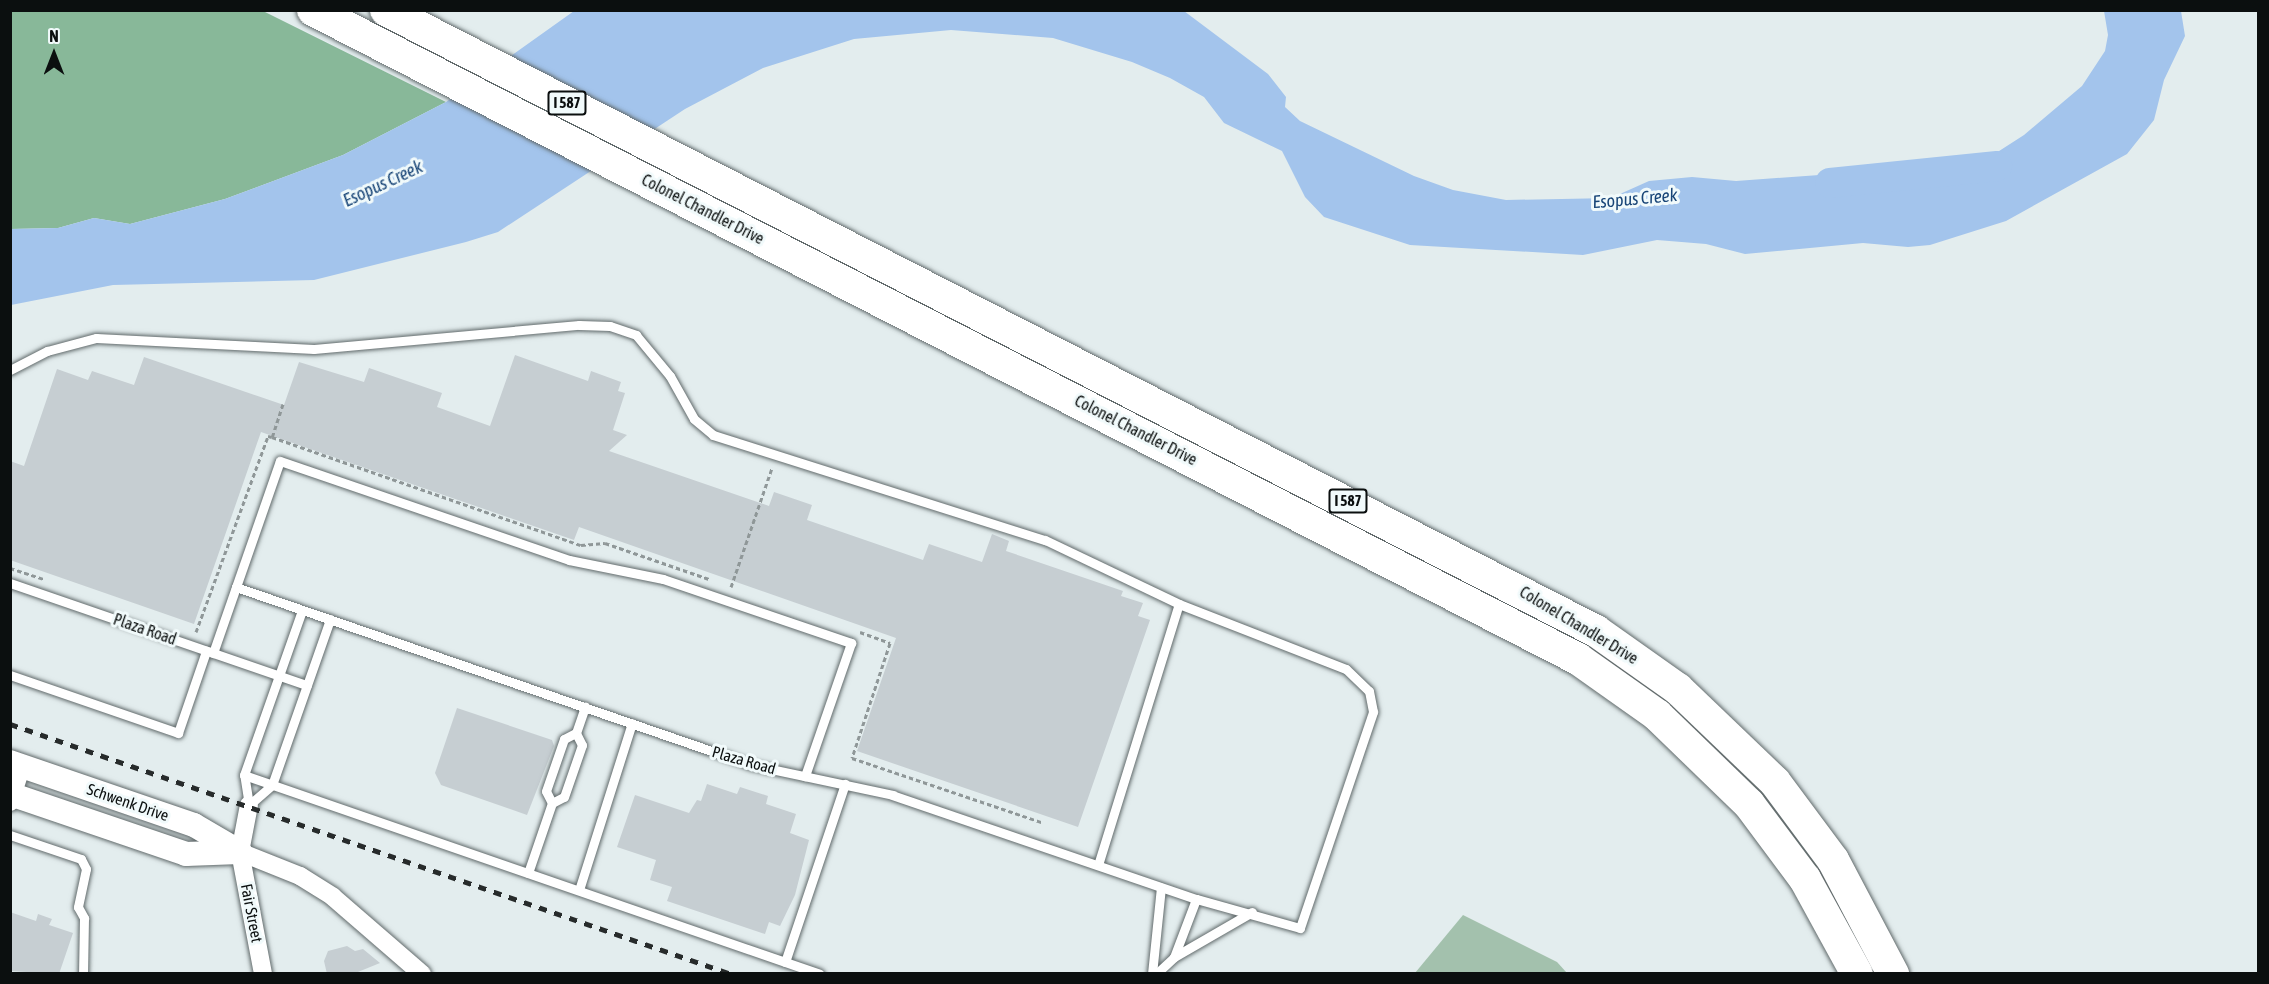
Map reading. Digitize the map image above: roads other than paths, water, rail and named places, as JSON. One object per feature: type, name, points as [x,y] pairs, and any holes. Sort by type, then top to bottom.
[{"type":"highway","name":"Colonel Chandler Drive","points":[[313,10],[1510,621],[1596,670],[1682,736],[1749,804],[1805,879],[1857,974]]},
{"type":"highway","name":"Colonel Chandler Drive","points":[[386,10],[1536,597],[1623,648],[1704,711],[1775,782],[1839,870],[1893,974]]},
{"type":"street","points":[[11,797],[16,764]]},
{"type":"street","name":"Schwenk Drive","points":[[16,764],[194,825],[240,852],[300,876],[333,897],[422,974]]},
{"type":"street","name":"Schwenk Drive","points":[[11,797],[186,854],[240,852]]},
{"type":"street","points":[[240,852],[249,806]]},
{"type":"street","name":"Fair Street","points":[[240,852],[263,974]]},
{"type":"lane","points":[[10,370],[47,351],[96,338],[314,349],[579,325],[610,326],[636,334],[670,376],[701,427],[776,457],[1045,540],[1179,604],[1098,865]]},
{"type":"lane","points":[[10,675],[178,733],[236,586],[279,461],[568,560],[663,579],[852,643],[806,776]]},
{"type":"lane","name":"Plaza Road","points":[[10,583],[307,686]]},
{"type":"lane","name":"Plaza Road","points":[[236,586],[752,765],[893,795],[1196,899],[1252,912],[1300,928],[1373,712],[1369,690],[1346,669],[1179,604]]},
{"type":"lane","points":[[249,806],[244,775],[302,609]]},
{"type":"lane","points":[[249,806],[272,785],[330,619]]},
{"type":"lane","points":[[552,803],[546,791],[553,770],[564,739],[576,733],[585,707]]},
{"type":"lane","points":[[579,890],[632,723]]},
{"type":"lane","points":[[528,873],[552,803],[564,797],[582,745],[576,733]]},
{"type":"lane","points":[[244,775],[820,974]]},
{"type":"lane","points":[[785,962],[845,784]]},
{"type":"lane","points":[[10,834],[81,859],[86,869],[78,907],[84,918],[83,974]]},
{"type":"lane","points":[[1154,974],[1161,887]]},
{"type":"lane","points":[[1174,957],[1196,899]]},
{"type":"lane","points":[[1154,974],[1174,957],[1252,912]]},
{"type":"water","points":[[574,11],[1184,11],[1268,74],[1286,97],[1285,107],[1300,121],[1414,176],[1453,190],[1506,200],[1611,198],[1649,181],[1692,177],[1736,181],[1847,173],[1895,183],[1943,178],[1982,162],[2024,135],[2082,86],[2105,51],[2108,35],[2104,11],[2181,11],[2185,36],[2164,80],[2154,120],[2127,154],[2006,221],[1930,245],[1908,247],[1863,243],[1745,254],[1706,244],[1657,240],[1583,255],[1410,245],[1324,217],[1305,197],[1282,151],[1224,123],[1204,97],[1170,78],[1132,62],[1053,38],[951,30],[854,39],[763,68],[685,109],[498,232],[466,242],[314,280],[113,285],[11,305],[10,229],[58,228],[94,218],[130,224],[225,199],[343,155],[446,102]]},
{"type":"waterway","name":"Esopus Creek","points":[[1830,183],[1997,166]]},
{"type":"railway","points":[[10,724],[731,974]]}]
